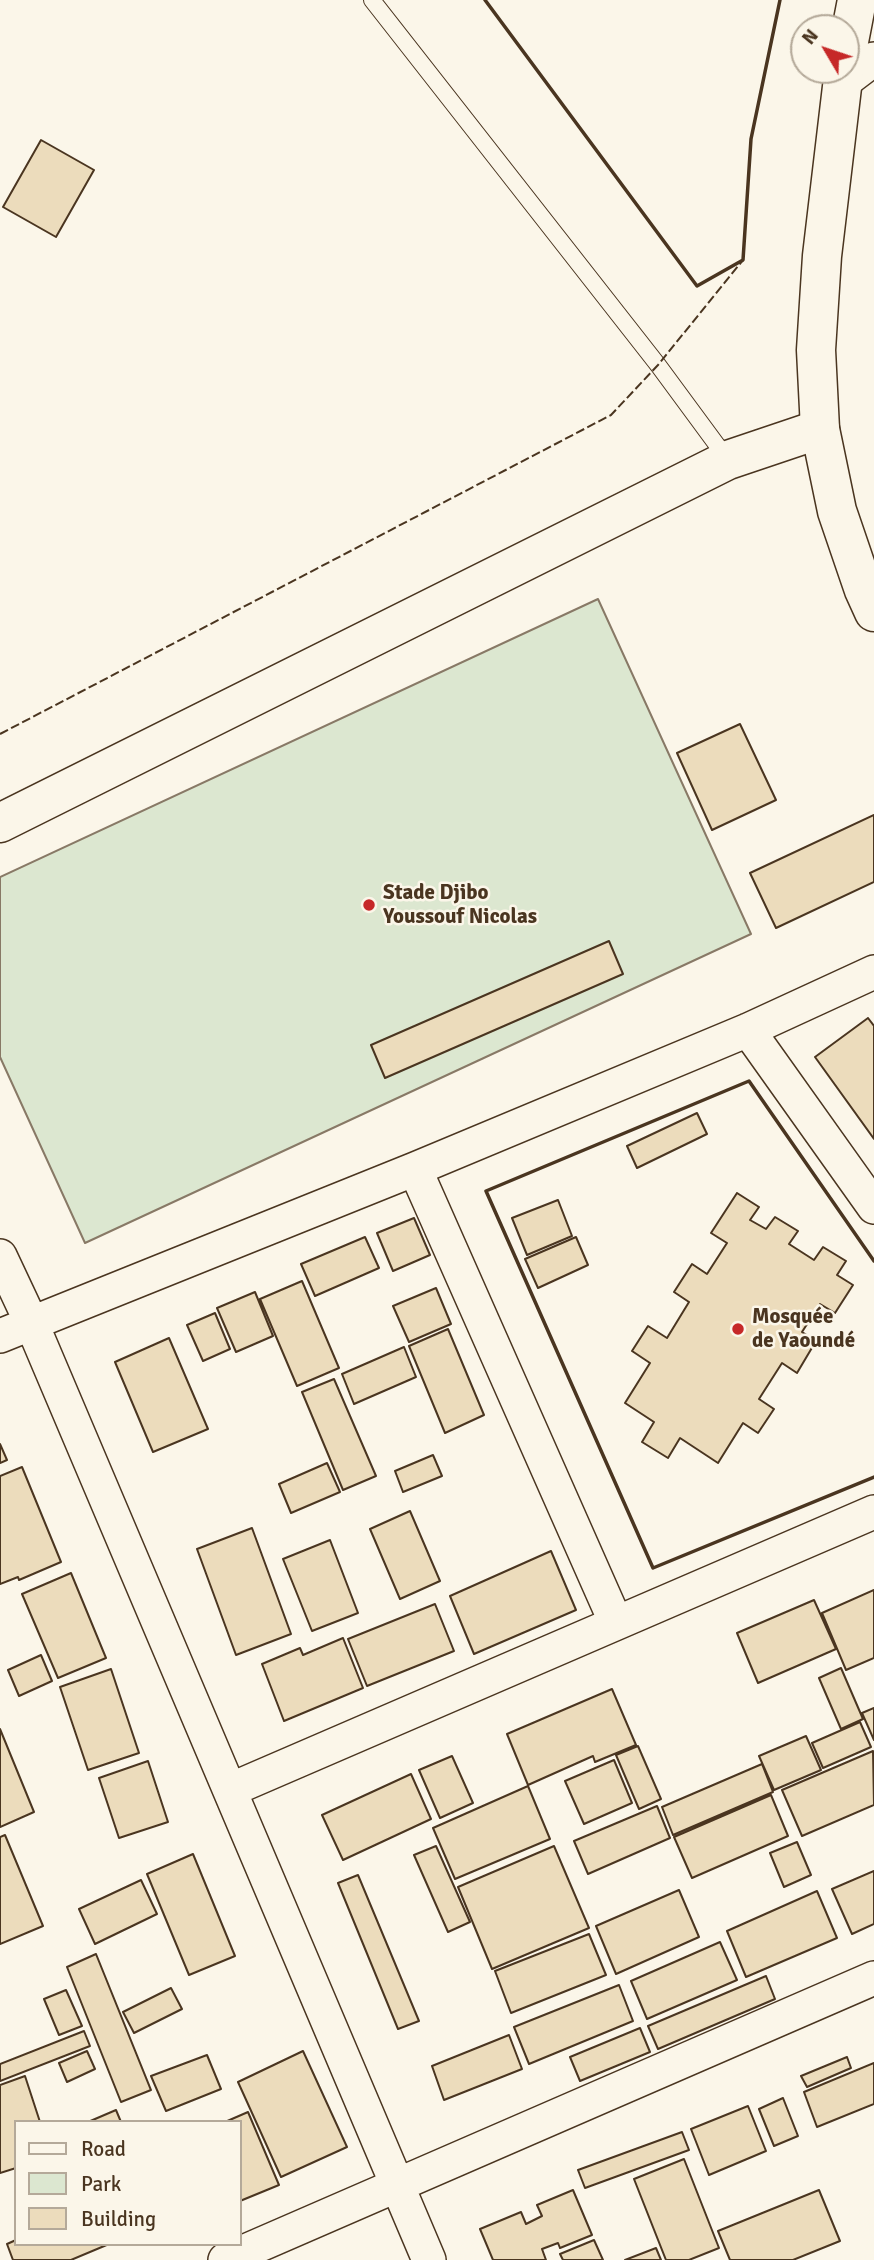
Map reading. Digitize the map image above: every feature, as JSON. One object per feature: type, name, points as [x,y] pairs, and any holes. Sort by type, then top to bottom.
[{"type":"street","points":[[842,84],[821,256],[816,350],[820,429],[837,512],[874,612]]},
{"type":"street","points":[[0,823],[728,460],[820,429]]},
{"type":"street","points":[[0,1336],[415,1169],[748,1030],[874,972]]},
{"type":"street","points":[[748,1030],[874,1207]]},
{"type":"street","points":[[415,1169],[616,1623]]},
{"type":"street","points":[[0,1256],[31,1322],[429,2260]]},
{"type":"street","points":[[230,1790],[874,1512]]},
{"type":"street","points":[[225,2260],[874,1978]]},
{"type":"lane","points":[[372,0],[658,365],[728,460]]},
{"type":"green space","name":"Stade Djibo Youssouf Nicolas","points":[[598,599],[751,934],[85,1243],[0,1057],[0,877]]},
{"type":"building","points":[[41,140],[94,170],[56,237],[3,207]]},
{"type":"building","points":[[740,724],[776,800],[712,830],[677,753]]},
{"type":"building","points":[[874,815],[874,882],[776,928],[750,873]]},
{"type":"building","points":[[609,941],[623,974],[385,1078],[371,1045]]},
{"type":"building","points":[[868,1018],[874,1026],[874,1139],[815,1057]]},
{"type":"building","points":[[697,1113],[707,1134],[637,1168],[627,1146]]},
{"type":"building","name":"Mosquée de Yaoundé","points":[[737,1193],[759,1207],[750,1220],[766,1229],[775,1217],[798,1231],[789,1244],[814,1260],[823,1247],[846,1261],[837,1275],[853,1285],[835,1313],[820,1304],[802,1332],[816,1341],[797,1373],[782,1363],[759,1399],[774,1409],[758,1433],[743,1423],[718,1463],[680,1438],[668,1458],[642,1442],[654,1422],[625,1403],[650,1363],[632,1351],[648,1326],[667,1338],[689,1302],[674,1292],[692,1264],[707,1274],[727,1243],[711,1233]]},
{"type":"building","points":[[558,1200],[572,1236],[527,1255],[512,1218]]},
{"type":"building","points":[[414,1218],[430,1255],[393,1271],[377,1233]]},
{"type":"building","points":[[365,1237],[379,1268],[315,1296],[301,1264]]},
{"type":"building","points":[[576,1237],[588,1265],[538,1288],[525,1259]]},
{"type":"building","points":[[302,1281],[339,1368],[297,1386],[260,1299]]},
{"type":"building","points":[[436,1288],[451,1324],[409,1342],[393,1306]]},
{"type":"building","points":[[255,1292],[273,1336],[236,1352],[217,1308]]},
{"type":"building","points":[[215,1313],[230,1349],[203,1361],[187,1325]]},
{"type":"building","points":[[448,1329],[484,1415],[445,1433],[409,1346]]},
{"type":"building","points":[[169,1338],[208,1429],[153,1452],[115,1362]]},
{"type":"building","points":[[404,1347],[416,1377],[354,1404],[342,1374]]},
{"type":"building","points":[[334,1379],[376,1476],[343,1490],[302,1392]]},
{"type":"building","points":[[0,1444],[7,1460],[0,1463]]},
{"type":"building","points":[[433,1455],[442,1476],[403,1492],[395,1471]]},
{"type":"building","points":[[327,1463],[340,1492],[291,1513],[279,1484]]},
{"type":"building","points":[[22,1467],[61,1562],[19,1580],[18,1577],[0,1584],[0,1476]]},
{"type":"building","points":[[410,1511],[440,1581],[400,1599],[370,1529]]},
{"type":"building","points":[[252,1528],[291,1634],[236,1655],[197,1549]]},
{"type":"building","points":[[330,1540],[358,1613],[312,1631],[283,1559]]},
{"type":"building","points":[[551,1551],[576,1610],[474,1654],[450,1596]]},
{"type":"building","points":[[71,1573],[106,1658],[58,1678],[22,1594]]},
{"type":"building","points":[[874,1590],[874,1658],[846,1670],[822,1613]]},
{"type":"building","points":[[814,1600],[836,1649],[758,1683],[737,1633]]},
{"type":"building","points":[[435,1604],[454,1651],[367,1686],[348,1639]]},
{"type":"building","points":[[343,1638],[363,1688],[284,1721],[262,1664],[300,1648],[303,1655]]},
{"type":"building","points":[[41,1655],[52,1681],[19,1696],[8,1670]]},
{"type":"building","points":[[841,1668],[863,1719],[841,1729],[819,1678]]},
{"type":"building","points":[[111,1669],[139,1753],[88,1770],[60,1687]]},
{"type":"building","points":[[612,1689],[636,1745],[595,1762],[593,1756],[528,1785],[507,1734]]},
{"type":"building","points":[[874,1708],[874,1740],[862,1713]]},
{"type":"building","points":[[860,1722],[871,1747],[823,1768],[812,1743]]},
{"type":"building","points":[[0,1729],[34,1812],[0,1827]]},
{"type":"building","points":[[806,1736],[821,1770],[774,1790],[759,1756]]},
{"type":"building","points":[[638,1746],[661,1799],[639,1809],[616,1755]]},
{"type":"building","points":[[873,1751],[874,1805],[802,1836],[782,1790]]},
{"type":"building","points":[[452,1756],[473,1803],[440,1818],[419,1770]]},
{"type":"building","points":[[614,1760],[632,1803],[584,1824],[565,1781]]},
{"type":"building","points":[[148,1761],[168,1822],[119,1838],[99,1778]]},
{"type":"building","points":[[762,1764],[773,1792],[673,1835],[662,1807]]},
{"type":"building","points":[[411,1774],[431,1819],[343,1860],[322,1815]]},
{"type":"building","points":[[528,1786],[550,1839],[455,1879],[433,1828]]},
{"type":"building","points":[[771,1795],[788,1836],[692,1878],[674,1837]]},
{"type":"building","points":[[657,1806],[670,1838],[588,1874],[574,1841]]},
{"type":"building","points":[[5,1835],[43,1926],[0,1944],[0,1837]]},
{"type":"building","points":[[797,1842],[811,1875],[784,1887],[770,1853]]},
{"type":"building","points":[[436,1846],[470,1922],[448,1932],[414,1855]]},
{"type":"building","points":[[554,1846],[589,1928],[492,1969],[458,1887]]},
{"type":"building","points":[[193,1854],[235,1956],[189,1975],[147,1874]]},
{"type":"building","points":[[874,1871],[874,1924],[852,1934],[832,1889]]},
{"type":"building","points":[[358,1875],[419,2021],[398,2029],[338,1883]]},
{"type":"building","points":[[141,1880],[157,1914],[95,1944],[79,1909]]},
{"type":"building","points":[[679,1890],[699,1937],[616,1974],[596,1926]]},
{"type":"building","points":[[817,1891],[837,1938],[746,1977],[727,1931]]},
{"type":"building","points":[[589,1934],[606,1975],[511,2013],[495,1971]]},
{"type":"building","points":[[720,1942],[737,1980],[647,2019],[631,1981]]},
{"type":"building","points":[[96,1954],[151,2090],[121,2102],[67,1967]]},
{"type":"building","points":[[766,1976],[775,1999],[658,2049],[648,2026]]},
{"type":"building","points":[[619,1985],[633,2021],[529,2064],[514,2027]]},
{"type":"building","points":[[171,1988],[182,2009],[134,2033],[123,2012]]},
{"type":"building","points":[[66,1990],[82,2026],[59,2035],[44,1999]]},
{"type":"building","points":[[640,2028],[650,2052],[580,2081],[570,2057]]},
{"type":"building","points":[[84,2031],[90,2046],[0,2081],[0,2064]]},
{"type":"building","points":[[509,2035],[522,2069],[444,2100],[432,2066]]},
{"type":"building","points":[[87,2051],[95,2069],[67,2082],[59,2063]]},
{"type":"building","points":[[303,2051],[347,2147],[281,2177],[238,2082]]},
{"type":"building","points":[[207,2055],[221,2089],[166,2111],[151,2076]]},
{"type":"building","points":[[847,2057],[851,2068],[807,2087],[801,2076]]},
{"type":"building","points":[[874,2063],[874,2104],[817,2127],[804,2092]]},
{"type":"building","points":[[25,2076],[39,2120],[14,2120],[14,2169],[0,2173],[0,2085]]},
{"type":"building","points":[[783,2098],[798,2136],[774,2146],[759,2109]]},
{"type":"building","points":[[748,2106],[766,2151],[709,2175],[691,2129]]},
{"type":"building","points":[[116,2110],[120,2120],[93,2120]]},
{"type":"building","points":[[248,2112],[279,2185],[242,2200],[242,2120],[230,2120]]},
{"type":"building","points":[[682,2132],[689,2150],[585,2188],[578,2170]]},
{"type":"building","points":[[684,2159],[719,2248],[689,2260],[666,2260],[634,2179]]},
{"type":"building","points":[[573,2190],[592,2235],[560,2248],[558,2243],[542,2249],[546,2260],[493,2260],[480,2229],[521,2212],[526,2224],[542,2216],[537,2205]]},
{"type":"building","points":[[819,2190],[840,2241],[793,2260],[730,2260],[718,2231]]},
{"type":"building","points":[[594,2240],[603,2260],[563,2260],[560,2254]]},
{"type":"building","points":[[14,2241],[14,2246],[104,2246],[71,2260],[13,2260],[7,2244]]},
{"type":"building","points":[[656,2248],[661,2260],[625,2260]]},
{"type":"fence","points":[[0,734],[611,415],[658,365],[743,260]]},
{"type":"wall","points":[[485,0],[697,286],[743,260],[751,139],[780,0]]},
{"type":"wall","points":[[874,1261],[749,1081],[486,1191],[653,1568],[874,1477]]},
{"type":"place","name":"Stade Djibo Youssouf Nicolas","points":[[369,905]]},
{"type":"place","name":"Mosquée de Yaoundé","points":[[738,1329]]}]
